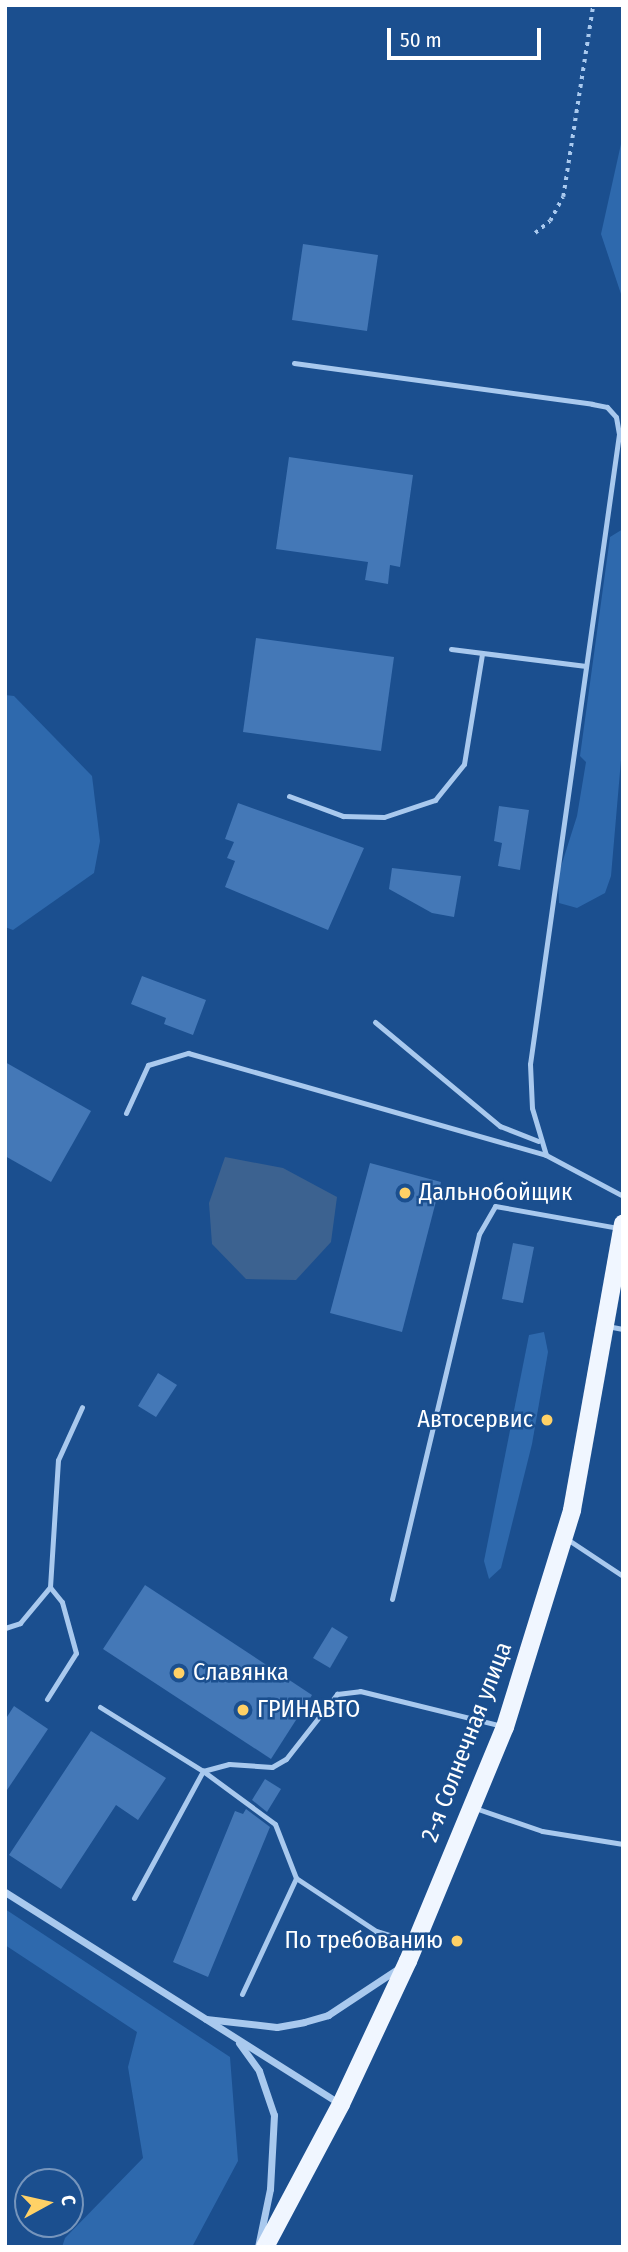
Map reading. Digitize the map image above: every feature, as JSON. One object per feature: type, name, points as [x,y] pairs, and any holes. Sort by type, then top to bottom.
[{"type":"main road","name":"2-я Солнечная улица","points":[[265,2247],[341,2104],[408,1961],[505,1727],[564,1538],[615,1327],[622,1226]]},
{"type":"street","points":[[5,1892],[341,2104]]},
{"type":"street","points":[[204,2018],[278,2027],[304,2022],[351,2001],[408,1961]]},
{"type":"street","points":[[237,2040],[258,2071],[274,2115],[273,2166],[258,2247]]},
{"type":"lane","points":[[294,363],[607,407],[616,417],[619,434],[530,1064],[538,1141],[546,1155]]},
{"type":"lane","points":[[451,649],[562,660],[586,666]]},
{"type":"lane","points":[[289,796],[357,816],[384,817],[435,800],[464,764],[482,654]]},
{"type":"lane","points":[[375,1022],[500,1126],[538,1141]]},
{"type":"lane","points":[[126,1114],[148,1065],[188,1053],[546,1155],[623,1196]]},
{"type":"lane","points":[[392,1599],[479,1234],[495,1206],[622,1226]]},
{"type":"lane","points":[[5,1628],[20,1623],[50,1587],[58,1460],[82,1407]]},
{"type":"lane","points":[[564,1538],[623,1576]]},
{"type":"lane","points":[[47,1699],[76,1653],[62,1602],[50,1587]]},
{"type":"lane","points":[[134,1898],[203,1771],[229,1764],[272,1767],[286,1759],[337,1694],[360,1691],[505,1727]]},
{"type":"lane","points":[[100,1707],[203,1771],[275,1824],[296,1878],[376,1931],[415,1942]]},
{"type":"lane","points":[[472,1807],[542,1831],[623,1843]]},
{"type":"lane","points":[[242,1994],[296,1878]]},
{"type":"path","points":[[535,233],[550,221],[563,197],[593,5]]},
{"type":"shaded area","points":[[623,135],[623,300],[601,234]]},
{"type":"shaded area","points":[[623,529],[623,737],[611,876],[605,893],[577,908],[559,903],[558,876],[577,816],[586,762],[580,756],[610,537]]},
{"type":"shaded area","points":[[5,695],[14,696],[92,776],[100,841],[94,873],[13,930],[5,927]]},
{"type":"shaded area","points":[[225,1157],[283,1168],[337,1197],[331,1242],[296,1280],[246,1279],[212,1244],[209,1203]]},
{"type":"shaded area","points":[[544,1332],[548,1352],[532,1444],[501,1568],[489,1579],[484,1561],[529,1335]]},
{"type":"shaded area","points":[[5,1909],[230,2057],[238,2161],[192,2247],[62,2247],[65,2238],[84,2238],[84,2219],[143,2158],[128,2067],[137,2032],[5,1945]]},
{"type":"building","points":[[303,244],[378,255],[367,331],[292,320]]},
{"type":"building","points":[[289,457],[413,475],[400,567],[390,565],[388,584],[365,580],[368,562],[276,549]]},
{"type":"building","points":[[256,638],[394,657],[381,751],[243,732]]},
{"type":"building","points":[[238,803],[364,848],[328,930],[225,887],[235,861],[227,858],[234,842],[225,839]]},
{"type":"building","points":[[499,806],[529,810],[520,870],[498,866],[502,843],[494,841]]},
{"type":"building","points":[[392,868],[461,876],[454,917],[432,913],[389,889]]},
{"type":"building","points":[[142,976],[206,1000],[193,1035],[164,1024],[166,1018],[131,1004]]},
{"type":"building","points":[[5,1062],[91,1111],[51,1182],[5,1156]]},
{"type":"building","points":[[370,1163],[441,1182],[402,1332],[330,1313]]},
{"type":"building","points":[[513,1243],[534,1247],[523,1303],[502,1299]]},
{"type":"building","points":[[158,1373],[177,1385],[156,1417],[138,1406]]},
{"type":"building","points":[[145,1585],[312,1695],[271,1759],[103,1649]]},
{"type":"building","points":[[332,1627],[348,1637],[330,1668],[313,1658]]},
{"type":"building","points":[[14,1706],[48,1729],[5,1793],[5,1720]]},
{"type":"building","points":[[91,1731],[166,1778],[138,1820],[116,1805],[61,1889],[9,1855]]},
{"type":"building","points":[[265,1779],[281,1789],[267,1812],[252,1800]]},
{"type":"building","points":[[246,1809],[270,1827],[208,1977],[173,1962],[235,1811],[243,1814]]},
{"type":"place","name":"Дальнобойщик","points":[[405,1193]]},
{"type":"place","name":"Автосервис","points":[[547,1420]]},
{"type":"place","name":"Славянка","points":[[179,1673]]},
{"type":"place","name":"ГРИНАВТО","points":[[243,1710]]},
{"type":"place","name":"По требованию","points":[[457,1941]]}]
